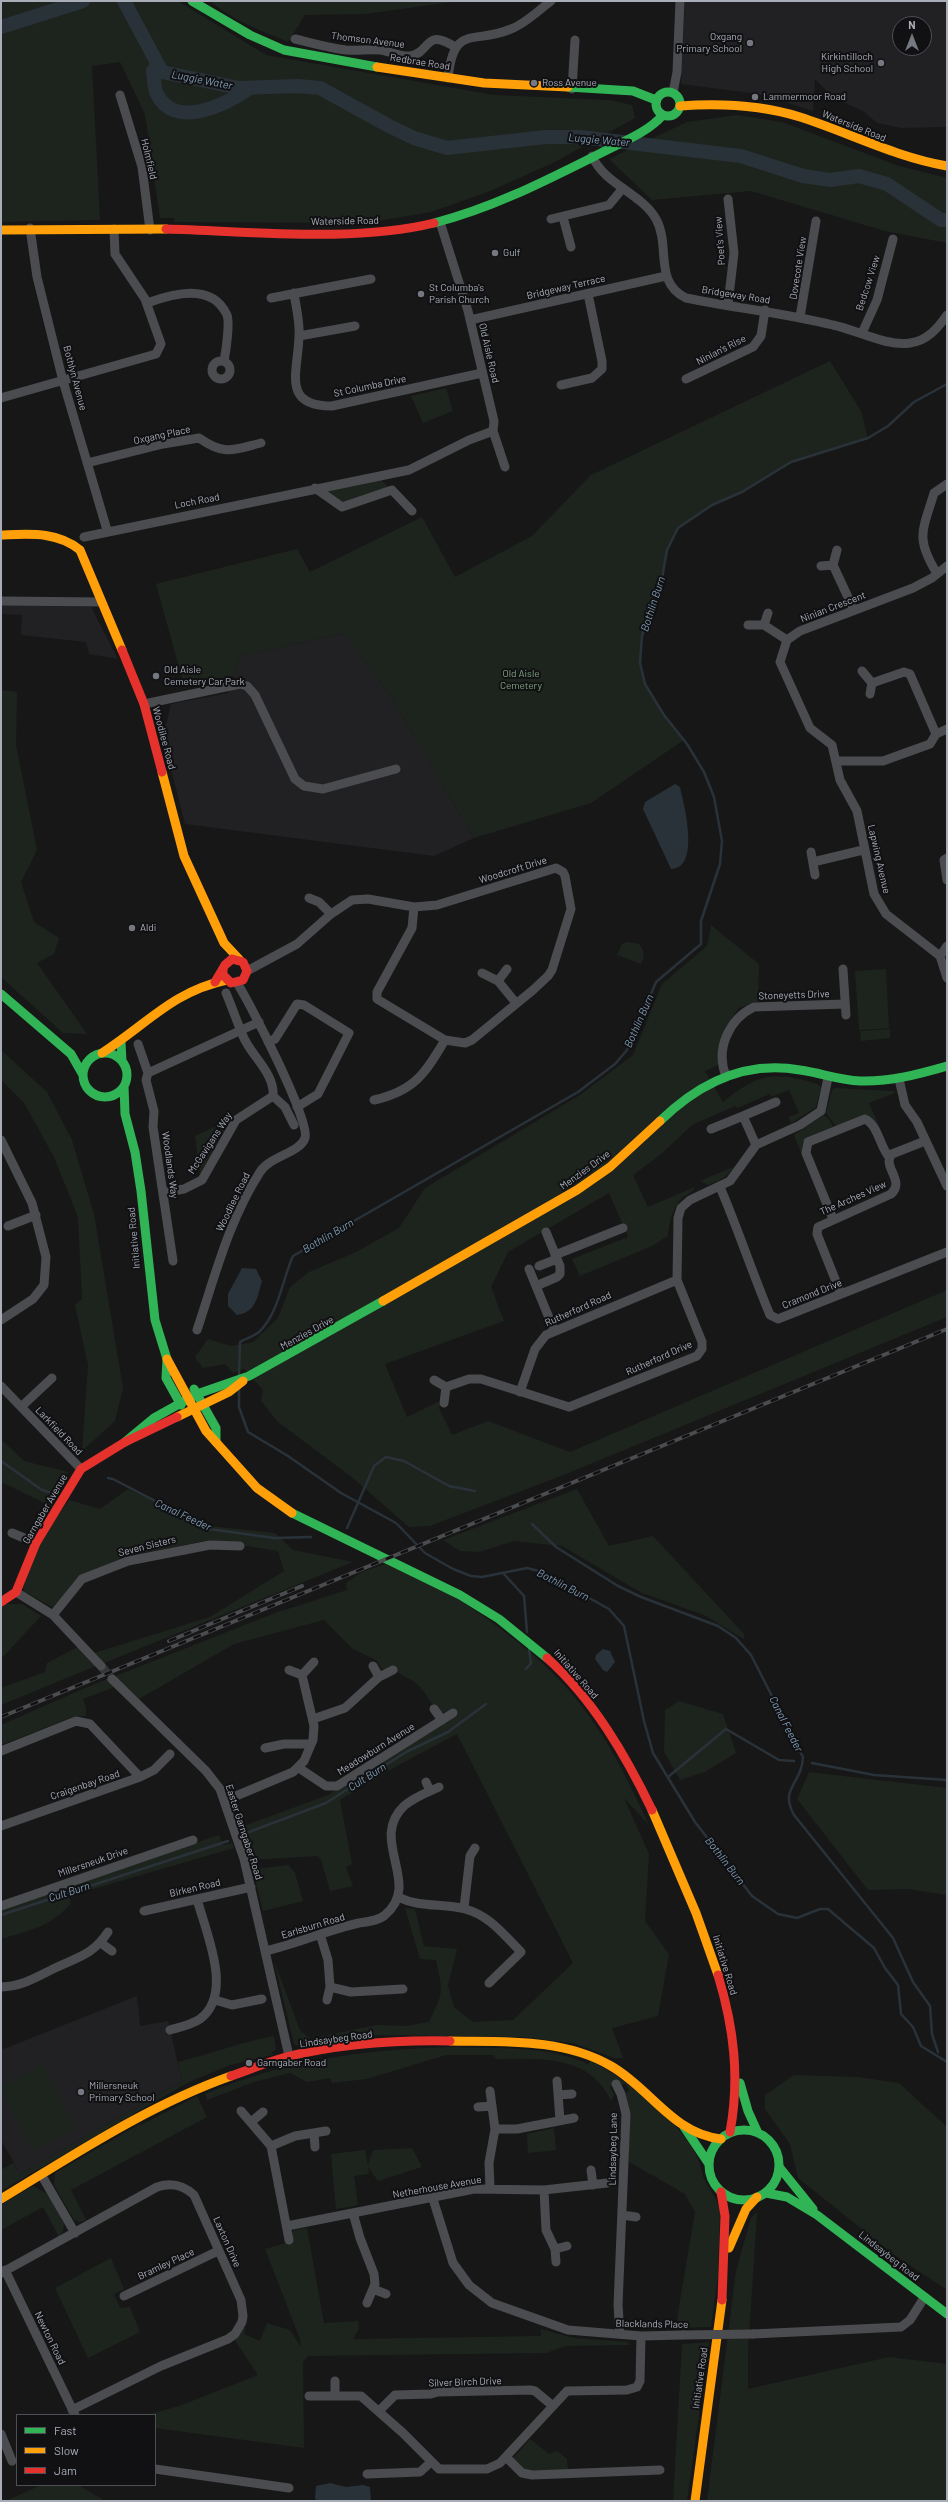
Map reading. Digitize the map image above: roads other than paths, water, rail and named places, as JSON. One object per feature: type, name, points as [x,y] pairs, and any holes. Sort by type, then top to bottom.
[{"type":"main road","name":"Redbrae Road","points":[[192,1],[226,23],[284,50],[329,60],[484,83],[572,89],[632,91],[656,100]]},
{"type":"main road","points":[[663,93],[673,93],[678,98],[680,106],[674,115],[663,115],[657,110],[656,100],[663,93]]},
{"type":"main road","name":"Waterside Road","points":[[680,106],[746,106],[778,110],[802,117],[895,154],[947,166]]},
{"type":"main road","name":"Waterside Road","points":[[1,230],[30,228],[353,233],[406,229],[440,222],[502,200],[646,130],[663,115]]},
{"type":"main road","name":"Woodilee Road","points":[[1,534],[62,536],[73,542],[80,550],[144,704],[184,856],[224,943],[242,971]]},
{"type":"main road","name":"Woodilee Road","points":[[224,943],[227,980]]},
{"type":"main road","points":[[215,982],[225,966],[242,971]]},
{"type":"main road","points":[[83,1075],[91,1058],[122,1042],[135,1028],[180,997],[215,982],[227,980],[242,971]]},
{"type":"main road","points":[[1,994],[71,1054],[90,1091],[101,1096],[116,1094],[124,1086],[127,1074],[122,1061],[122,1042]]},
{"type":"main road","points":[[102,1053],[112,1054],[122,1061]]},
{"type":"main road","points":[[71,1054],[91,1058]]},
{"type":"main road","name":"Menzies Drive","points":[[190,1411],[203,1405],[250,1375],[449,1266],[582,1187],[618,1160],[681,1101],[701,1087],[726,1076],[747,1070],[770,1068],[801,1070],[828,1078],[858,1081],[899,1079],[947,1066]]},
{"type":"main road","name":"Initiative Road","points":[[124,1086],[125,1114],[141,1191],[155,1320],[168,1359],[166,1378],[180,1404],[190,1411],[197,1435],[216,1442],[238,1470],[273,1501],[315,1524],[465,1596],[516,1631],[537,1648],[578,1690],[614,1738],[640,1785],[702,1929],[718,1979],[729,2022],[737,2072],[748,2111],[758,2133]]},
{"type":"main road","points":[[107,1096],[125,1114]]},
{"type":"main road","name":"Initiative Road","points":[[168,1359],[184,1371],[193,1397],[203,1405],[216,1428],[216,1442]]},
{"type":"main road","name":"Menzies Drive","points":[[193,1397],[228,1388]]},
{"type":"main road","points":[[190,1411],[193,1397]]},
{"type":"main road","name":"Garngaber Avenue","points":[[126,1442],[154,1418],[193,1397]]},
{"type":"main road","name":"Garngaber Avenue","points":[[16,1592],[36,1543],[66,1497],[80,1469],[126,1442],[190,1411]]},
{"type":"main road","points":[[1,1602],[16,1592]]},
{"type":"main road","name":"Lindsaybeg Road","points":[[1,2199],[191,2092],[289,2056],[405,2042],[501,2042],[560,2047],[591,2056],[620,2072],[683,2126],[705,2137],[721,2139]]},
{"type":"main road","name":"Initiative Road","points":[[730,2132],[735,2113],[737,2072]]},
{"type":"main road","name":"Lindsaybeg Road","points":[[683,2126],[709,2164]]},
{"type":"main road","points":[[743,2130],[758,2133],[770,2141],[776,2149],[780,2168],[766,2192],[757,2197],[739,2200],[721,2192],[712,2180],[709,2164],[713,2149],[721,2139],[730,2132],[743,2130]]},
{"type":"main road","name":"Lindsaybeg Road","points":[[780,2168],[818,2215]]},
{"type":"main road","name":"Initiative Road","points":[[695,2501],[724,2286],[726,2259],[725,2216],[721,2192]]},
{"type":"main road","name":"Lindsaybeg Road","points":[[766,2192],[787,2197],[818,2215],[924,2298],[947,2314]]},
{"type":"main road","name":"Initiative Road","points":[[726,2259],[736,2228],[746,2209],[757,2197]]},
{"type":"street","points":[[448,78],[450,58],[455,47],[466,38],[504,32],[516,27],[551,1]]},
{"type":"street","points":[[673,93],[677,72],[680,1]]},
{"type":"street","name":"Thomson Avenue","points":[[295,39],[344,50],[376,50],[406,56],[415,54],[428,42],[435,39],[442,40],[455,47]]},
{"type":"street","points":[[572,89],[575,40]]},
{"type":"street","name":"Holmfield","points":[[120,95],[142,167],[150,230]]},
{"type":"street","name":"Bridgeway Road","points":[[592,156],[600,170],[643,204],[657,220],[662,235],[666,276],[675,292],[686,298],[765,310],[862,333],[894,344],[916,342],[935,331],[947,315]]},
{"type":"street","points":[[552,219],[609,205],[623,188]]},
{"type":"street","name":"Poet's View","points":[[728,199],[734,253],[728,304]]},
{"type":"street","points":[[563,216],[571,247]]},
{"type":"street","name":"Dovecote View","points":[[800,318],[816,221]]},
{"type":"street","name":"Old Aisle Road","points":[[440,222],[470,320],[494,421],[493,431],[505,467]]},
{"type":"street","name":"Bothlyn Avenue","points":[[30,228],[37,277],[63,380],[106,530]]},
{"type":"street","points":[[1,398],[156,354],[161,344],[147,303],[115,254],[114,229]]},
{"type":"street","name":"Bedcow View","points":[[862,333],[877,300],[893,239]]},
{"type":"street","name":"Bridgeway Terrace","points":[[470,320],[666,276]]},
{"type":"street","points":[[271,298],[371,278]]},
{"type":"street","points":[[147,303],[174,293],[200,293],[218,302],[228,316],[224,361]]},
{"type":"street","name":"St Columba Drive","points":[[294,293],[299,336],[296,388],[305,402],[318,406],[332,406],[482,373]]},
{"type":"street","points":[[560,385],[592,378],[602,369],[602,361],[588,294]]},
{"type":"street","name":"Ninian's Rise","points":[[686,379],[754,347],[760,336],[765,310]]},
{"type":"street","points":[[299,336],[355,326]]},
{"type":"street","name":"Loch Road","points":[[84,537],[106,530],[409,470],[469,440],[493,431]]},
{"type":"street","name":"Oxgang Place","points":[[87,463],[163,444],[199,438],[210,446],[228,452],[261,443]]},
{"type":"street","points":[[936,572],[924,553],[922,538],[934,493],[947,484]]},
{"type":"street","points":[[315,488],[342,507],[392,490],[412,511]]},
{"type":"street","points":[[837,550],[833,565],[854,610]]},
{"type":"street","points":[[821,566],[833,565]]},
{"type":"street","name":"Ninian Crescent","points":[[787,640],[800,631],[913,588],[932,578],[936,572],[947,566]]},
{"type":"street","points":[[1,601],[101,602]]},
{"type":"street","points":[[764,625],[768,613]]},
{"type":"street","points":[[748,625],[764,625],[787,640],[782,652],[782,668],[799,701],[810,728],[832,745],[837,760],[883,761],[930,744],[936,734],[947,729]]},
{"type":"street","points":[[862,671],[872,683]]},
{"type":"street","points":[[872,683],[904,672],[910,674],[936,734]]},
{"type":"street","points":[[870,694],[872,683]]},
{"type":"street","points":[[144,704],[240,684],[247,686],[255,695],[295,779],[304,786],[323,788],[396,769]]},
{"type":"street","name":"Lapwing Avenue","points":[[837,760],[840,780],[857,811],[874,894],[886,914],[940,956]]},
{"type":"street","points":[[813,862],[864,850]]},
{"type":"street","points":[[811,852],[815,875]]},
{"type":"street","points":[[947,858],[944,860],[947,880]]},
{"type":"street","name":"Woodcroft Drive","points":[[552,869],[563,872],[569,892],[571,909],[558,955],[548,976],[472,1040],[465,1043],[445,1040],[383,1004],[376,997],[377,992],[412,928],[414,907],[437,905],[552,869]]},
{"type":"street","points":[[309,898],[319,902],[331,914]]},
{"type":"street","points":[[242,971],[267,961],[297,944],[346,902],[360,898],[414,907]]},
{"type":"street","points":[[947,946],[940,956],[947,978]]},
{"type":"street","points":[[498,981],[507,969]]},
{"type":"street","points":[[843,969],[846,1015]]},
{"type":"street","name":"Woodilee Road","points":[[197,1330],[227,1236],[239,1208],[261,1170],[275,1158],[302,1144],[306,1137],[305,1127],[297,1107],[259,1022],[246,997],[242,971]]},
{"type":"street","points":[[482,973],[498,981],[516,1002]]},
{"type":"street","points":[[226,993],[251,1053],[262,1066],[273,1087],[273,1096],[284,1107],[294,1125]]},
{"type":"street","points":[[268,1042],[275,1039],[297,1004],[310,1008],[349,1033],[318,1094],[297,1107]]},
{"type":"street","name":"Stoneyetts Drive","points":[[726,1076],[722,1064],[723,1049],[728,1033],[742,1013],[754,1007],[845,1004]]},
{"type":"street","points":[[148,1073],[259,1022]]},
{"type":"street","points":[[379,1097],[400,1093],[417,1082],[430,1066],[445,1040]]},
{"type":"street","name":"Woodlands Way","points":[[138,1044],[148,1073],[146,1080],[154,1111],[153,1127],[173,1261]]},
{"type":"street","name":"Rutherford Drive","points":[[446,1387],[474,1378],[487,1380],[569,1407],[697,1356],[702,1348],[702,1342],[677,1280],[677,1223],[682,1208],[690,1200],[720,1187],[736,1175],[745,1158],[756,1145],[800,1125],[820,1111],[828,1078]]},
{"type":"street","points":[[899,1079],[903,1100],[925,1141],[943,1167],[947,1186]]},
{"type":"street","name":"McGavigans Way","points":[[163,1193],[184,1189],[202,1180],[236,1120],[273,1096]]},
{"type":"street","points":[[711,1129],[776,1102]]},
{"type":"street","points":[[744,1116],[756,1145]]},
{"type":"street","points":[[833,1219],[806,1153],[808,1142],[866,1119],[871,1123],[884,1151],[889,1157],[892,1154],[925,1141]]},
{"type":"street","points":[[1,1140],[36,1215],[46,1257],[44,1285],[33,1300],[1,1320]]},
{"type":"street","name":"The Arches View","points":[[841,1294],[817,1234],[820,1224],[895,1191],[896,1182],[888,1162],[889,1157]]},
{"type":"street","name":"Cramond Drive","points":[[720,1187],[742,1236],[745,1255],[772,1317],[781,1319],[947,1252]]},
{"type":"street","points":[[8,1226],[36,1215]]},
{"type":"street","points":[[539,1266],[623,1228]]},
{"type":"street","points":[[536,1286],[557,1277],[560,1274],[556,1257],[546,1232]]},
{"type":"street","points":[[528,1270],[554,1330]]},
{"type":"street","name":"Rutherford Road","points":[[520,1392],[535,1349],[542,1339],[554,1330],[677,1280]]},
{"type":"street","name":"Larkfield Road","points":[[21,1407],[52,1378]]},
{"type":"street","points":[[434,1380],[446,1387],[444,1403]]},
{"type":"street","name":"Larkfield Road","points":[[1,1386],[80,1469]]},
{"type":"street","points":[[11,1532],[36,1543]]},
{"type":"street","name":"Seven Sisters","points":[[53,1615],[82,1579],[128,1561],[210,1544],[240,1546]]},
{"type":"street","points":[[16,1592],[53,1615],[101,1666]]},
{"type":"street","points":[[302,1675],[314,1662]]},
{"type":"street","points":[[373,1666],[380,1677]]},
{"type":"street","points":[[289,1670],[302,1675]]},
{"type":"street","points":[[313,1719],[345,1708],[380,1677],[393,1670]]},
{"type":"street","points":[[224,1801],[299,1768],[311,1744],[313,1719],[302,1675]]},
{"type":"street","name":"Easter Garngaber Road","points":[[112,1679],[206,1771],[217,1784],[224,1801],[250,1887],[289,2056]]},
{"type":"street","points":[[434,1709],[442,1720]]},
{"type":"street","name":"Meadowburn Avenue","points":[[299,1768],[326,1786],[337,1786],[453,1713]]},
{"type":"street","points":[[1,1751],[76,1721],[83,1721],[90,1724],[140,1777]]},
{"type":"street","points":[[265,1748],[284,1744],[311,1744]]},
{"type":"street","name":"Craigenbay Road","points":[[2,1827],[140,1777],[154,1770],[170,1754]]},
{"type":"street","points":[[426,1782],[430,1791]]},
{"type":"street","points":[[439,1787],[404,1806],[392,1828],[391,1843],[401,1886],[398,1897],[425,1906],[464,1908],[491,1922],[521,1952]]},
{"type":"street","name":"Millersneuk Drive","points":[[1,1906],[193,1840]]},
{"type":"street","points":[[461,1852],[472,1852],[464,1908]]},
{"type":"street","name":"Birken Road","points":[[144,1911],[250,1887]]},
{"type":"street","name":"Earlsburn Road","points":[[265,1951],[320,1934],[384,1917],[398,1897]]},
{"type":"street","points":[[170,2030],[188,2025],[200,2019],[214,2000],[216,1973],[197,1899]]},
{"type":"street","points":[[1,1987],[27,1983],[54,1968],[82,1958],[101,1943],[108,1932]]},
{"type":"street","points":[[320,1934],[328,1960],[330,1987],[328,2000]]},
{"type":"street","points":[[101,1943],[112,1951]]},
{"type":"street","points":[[489,1983],[529,1946]]},
{"type":"street","points":[[392,1980],[392,1990]]},
{"type":"street","points":[[330,1987],[351,1992],[402,1989]]},
{"type":"street","points":[[214,2000],[232,2005],[258,2000],[250,1992]]},
{"type":"street","points":[[557,2081],[560,2120]]},
{"type":"street","name":"Lindsaybeg Lane","points":[[616,2084],[621,2094],[626,2114],[618,2305],[620,2334]]},
{"type":"street","points":[[490,2090],[495,2128],[489,2163],[490,2188]]},
{"type":"street","points":[[558,2095],[572,2094]]},
{"type":"street","points":[[478,2107],[492,2106]]},
{"type":"street","points":[[241,2111],[271,2146],[289,2240]]},
{"type":"street","points":[[251,2122],[263,2112]]},
{"type":"street","points":[[495,2128],[517,2129],[574,2118]]},
{"type":"street","points":[[271,2146],[295,2136],[326,2131]]},
{"type":"street","points":[[314,2133],[314,2147]]},
{"type":"street","points":[[591,2170],[593,2185]]},
{"type":"street","points":[[42,2176],[75,2233]]},
{"type":"street","name":"Netherhouse Avenue","points":[[287,2226],[474,2190],[490,2188],[544,2190],[607,2183]]},
{"type":"street","name":"Laxton Drive","points":[[3,2272],[157,2187],[174,2184],[181,2186],[194,2195],[243,2308],[242,2322],[235,2334],[228,2339],[161,2366],[74,2413]]},
{"type":"street","points":[[544,2190],[546,2230],[555,2249],[556,2262]]},
{"type":"street","name":"Blacklands Place","points":[[433,2199],[453,2263],[461,2276],[478,2293],[492,2303],[544,2324],[568,2330],[642,2336],[682,2336],[901,2328],[910,2320],[924,2298]]},
{"type":"street","points":[[353,2213],[362,2244],[374,2274],[373,2289],[367,2303]]},
{"type":"street","points":[[622,2215],[636,2217]]},
{"type":"street","points":[[555,2249],[567,2246]]},
{"type":"street","name":"Bramley Place","points":[[124,2296],[218,2251]]},
{"type":"street","name":"Newton Road","points":[[3,2272],[74,2413]]},
{"type":"street","points":[[373,2289],[386,2294]]},
{"type":"street","points":[[309,2396],[361,2396],[379,2411],[439,2469],[494,2468],[567,2391],[627,2390],[637,2387],[640,2381],[642,2336]]},
{"type":"street","points":[[335,2381],[335,2396]]},
{"type":"street","name":"Silver Birch Drive","points":[[379,2411],[395,2395],[431,2394],[438,2392],[530,2390],[535,2391],[553,2406]]},
{"type":"street","points":[[1,2434],[12,2461]]},
{"type":"street","points":[[506,2457],[522,2474],[532,2475],[660,2470]]},
{"type":"street","points":[[367,2474],[420,2472],[431,2462]]},
{"type":"street","points":[[156,2469],[289,2488]]},
{"type":"waterway","name":"Luggie Water","points":[[1,27],[83,1]]},
{"type":"waterway","name":"Luggie Water","points":[[124,1],[162,72],[239,88],[298,86],[320,88],[414,138],[447,148],[546,137],[580,137],[741,156],[803,176],[830,180],[859,176],[887,184],[941,220],[947,220]]},
{"type":"waterway","name":"Luggie Water","points":[[158,65],[153,71],[156,92],[164,104],[175,110],[187,113],[215,107],[250,88]]},
{"type":"waterway","name":"Bothlin Burn","points":[[239,1376],[240,1342],[255,1335],[266,1324],[276,1306],[293,1256],[578,1092],[615,1064],[627,1050],[656,982],[701,944],[701,921],[720,864],[722,841],[714,797],[704,772],[687,744],[664,715],[645,684],[640,663],[642,636],[661,584],[667,550],[678,528],[712,505],[742,492],[791,462],[868,438],[888,426],[914,402],[947,384]]},
{"type":"waterway","name":"Bothlin Burn","points":[[239,1389],[239,1407],[248,1432],[288,1456],[341,1493],[396,1523],[425,1553],[453,1569],[471,1576],[482,1577],[527,1568],[542,1572],[609,1609],[624,1626],[644,1721],[653,1753],[695,1822],[752,1896],[778,1914],[797,1918],[820,1909],[828,1909],[874,1948],[885,1968],[898,1985],[901,2014],[913,2027],[921,2046],[947,2062]]},
{"type":"waterway","name":"Canal Feeder","points":[[347,1528],[374,1466],[386,1457],[404,1461],[449,1486],[475,1491]]},
{"type":"waterway","name":"Canal Feeder","points":[[1,1461],[42,1490],[55,1494]]},
{"type":"waterway","name":"Canal Feeder","points":[[108,1478],[113,1479],[209,1529],[274,1538],[311,1537]]},
{"type":"waterway","name":"Canal Feeder","points":[[532,1524],[556,1547],[618,1586],[641,1597],[718,1626],[736,1638],[751,1655],[803,1757],[802,1766],[792,1786],[789,1798],[790,1806],[794,1815],[893,1938],[913,1982],[930,2006],[932,2034],[938,2052]]},
{"type":"waterway","name":"Cult Burn","points":[[503,1573],[524,1596],[527,1632]]},
{"type":"waterway","name":"Cult Burn","points":[[526,1669],[531,1663],[529,1649]]},
{"type":"waterway","name":"Cult Burn","points":[[241,1835],[326,1803],[406,1752],[448,1732],[486,1704]]},
{"type":"waterway","points":[[668,1777],[726,1729],[779,1760],[794,1761]]},
{"type":"waterway","points":[[812,1763],[874,1775],[947,1780]]},
{"type":"waterway","name":"Cult Burn","points":[[1,1915],[228,1841]]},
{"type":"tunnel","points":[[101,1666],[112,1679]]},
{"type":"railway","points":[[1,1717],[947,1329]]},
{"type":"railway","points":[[169,1641],[302,1586]]},
{"type":"place","name":"Oxgang Primary School","points":[[750,43]]},
{"type":"place","name":"Kirkintilloch High School","points":[[881,63]]},
{"type":"place","name":"Ross Avenue","points":[[534,83]]},
{"type":"place","name":"Lammermoor Road","points":[[755,97]]},
{"type":"place","name":"Gulf","points":[[495,253]]},
{"type":"place","name":"St Columba's Parish Church","points":[[421,294]]},
{"type":"place","name":"Old Aisle Cemetery Car Park","points":[[156,676]]},
{"type":"place","name":"Aldi","points":[[132,928]]},
{"type":"place","name":"Garngaber Road","points":[[249,2063]]},
{"type":"place","name":"Millersneuk Primary School","points":[[81,2092]]},
{"type":"park label","name":"Old Aisle Cemetery","points":[[521,680]]}]
